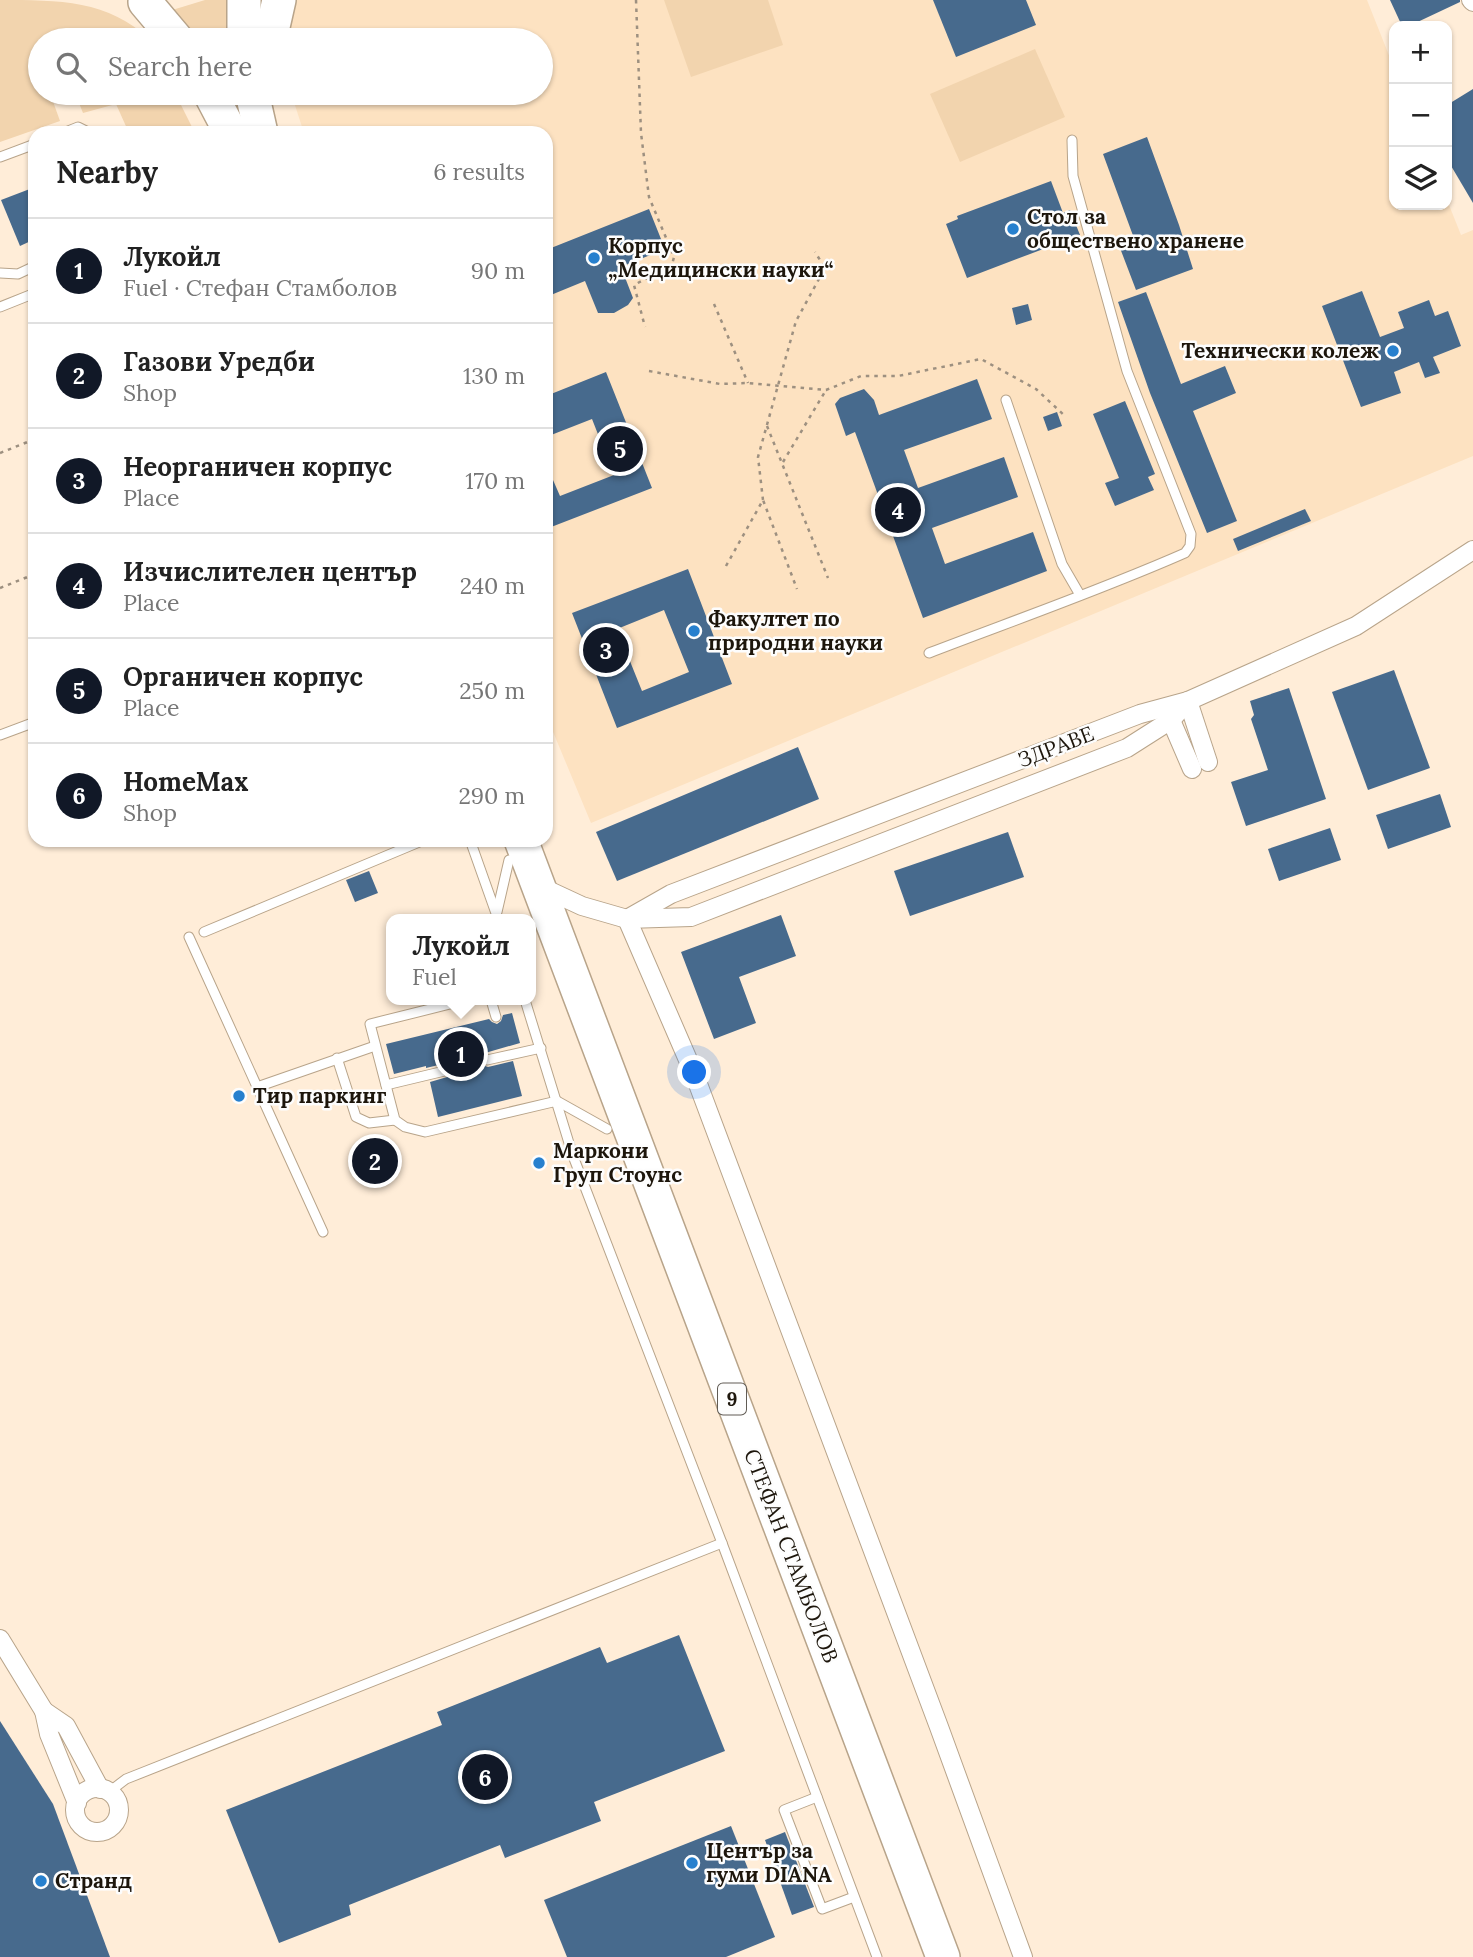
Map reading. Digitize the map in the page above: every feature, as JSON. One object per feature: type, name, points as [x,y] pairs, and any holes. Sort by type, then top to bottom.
[{"type":"highway","points":[[244,0],[244,28]]},
{"type":"highway","points":[[273,28],[279,0]]},
{"type":"highway","points":[[216,105],[227,126]]},
{"type":"highway","points":[[255,105],[259,126]]},
{"type":"highway","points":[[270,105],[273,126]]},
{"type":"highway","name":"СТЕФАН СТАМБОЛОВ","points":[[511,847],[539,886],[943,1957]]},
{"type":"highway","name":"СТЕФАН СТАМБОЛОВ","points":[[511,847],[534,914]]},
{"type":"highway","name":"СТЕФАН СТАМБОЛОВ","points":[[536,920],[607,1129],[919,1957]]},
{"type":"street","points":[[539,886],[582,906],[627,919],[691,917],[1127,748],[1168,713],[1188,701],[1356,626],[1473,550]]},
{"type":"street","points":[[1168,713],[1200,766],[1188,701]]},
{"type":"street","name":"ЗДРАВЕ","points":[[627,919],[671,894],[1140,714],[1168,713]]},
{"type":"street","points":[[627,919],[695,1076],[935,1714],[1023,1957]]},
{"type":"street","points":[[0,1639],[44,1711],[49,1734],[77,1803]]},
{"type":"street","points":[[44,1711],[66,1726],[105,1790],[116,1799],[120,1808],[113,1826],[95,1832],[85,1829],[78,1822],[75,1812],[77,1803],[86,1792],[105,1790]]},
{"type":"lane","points":[[929,653],[1080,595],[1111,586],[1185,553],[1190,546],[1191,534],[1127,371],[1073,176],[1072,140]]},
{"type":"lane","points":[[0,157],[28,147]]},
{"type":"lane","points":[[0,273],[18,274],[28,270]]},
{"type":"lane","points":[[0,307],[28,296]]},
{"type":"lane","points":[[1006,400],[1062,564],[1080,595]]},
{"type":"lane","points":[[0,735],[28,725]]},
{"type":"lane","points":[[204,932],[407,847]]},
{"type":"lane","points":[[472,847],[496,914]]},
{"type":"lane","points":[[498,914],[511,847]]},
{"type":"lane","points":[[190,937],[323,1232]]},
{"type":"lane","points":[[395,1120],[370,1024],[446,1005]]},
{"type":"lane","points":[[492,1005],[496,1017]]},
{"type":"lane","points":[[527,1005],[573,1156],[877,1957]]},
{"type":"lane","points":[[257,1087],[375,1046]]},
{"type":"lane","points":[[487,1060],[505,1052],[541,1048]]},
{"type":"lane","points":[[337,1058],[356,1117],[369,1122],[395,1120],[405,1127],[425,1132],[557,1101],[607,1129]]},
{"type":"lane","points":[[386,1085],[457,1068]]},
{"type":"lane","points":[[105,1790],[162,1764],[722,1543]]},
{"type":"lane","points":[[817,1797],[784,1810],[822,1909],[854,1897]]},
{"type":"path","points":[[636,0],[641,133],[649,197],[674,257],[672,265],[634,285],[645,327]]},
{"type":"path","points":[[797,589],[763,500],[758,457],[796,321],[825,268],[815,252]]},
{"type":"path","points":[[713,304],[748,383]]},
{"type":"path","points":[[649,371],[720,384],[748,383],[826,390],[861,376],[898,376],[981,359],[1036,389],[1065,416]]},
{"type":"path","points":[[782,463],[826,390]]},
{"type":"path","points":[[767,426],[828,578]]},
{"type":"path","points":[[0,453],[28,442]]},
{"type":"path","points":[[726,566],[763,500]]},
{"type":"path","points":[[0,588],[28,577]]},
{"type":"shaded area","points":[[0,0],[82,5],[118,17],[135,28],[28,28],[28,105],[54,105],[60,121],[46,126],[28,126],[28,132],[0,142]]},
{"type":"shaded area","points":[[205,0],[230,0],[231,28],[181,28],[169,11]]},
{"type":"shaded area","points":[[285,0],[1367,0],[1389,55],[1389,210],[1451,210],[1461,235],[1473,230],[1473,456],[591,823],[553,732],[553,126],[302,126],[295,105],[553,105],[553,28],[284,28]]},
{"type":"shaded area","points":[[664,0],[768,0],[783,45],[691,77]]},
{"type":"shaded area","points":[[1035,49],[1065,117],[960,162],[930,94]]},
{"type":"shaded area","points":[[80,105],[112,105],[83,113]]},
{"type":"shaded area","points":[[116,105],[181,105],[192,126],[126,126]]},
{"type":"building","points":[[933,0],[1026,0],[1036,25],[956,57]]},
{"type":"building","points":[[1390,0],[1460,0],[1420,21],[1400,21]]},
{"type":"building","points":[[1473,89],[1473,203],[1452,167],[1452,102]]},
{"type":"building","points":[[1147,137],[1193,269],[1136,290],[1120,248],[1135,241],[1103,154]]},
{"type":"building","name":"Стол за обществено хранене","points":[[1051,181],[1063,213],[1070,210],[1080,235],[967,278],[946,224],[958,219],[957,216]]},
{"type":"building","points":[[28,190],[28,242],[20,246],[1,200]]},
{"type":"building","name":"Корпус „Медицински науки“","points":[[649,209],[665,249],[621,267],[633,298],[628,305],[614,313],[598,313],[585,281],[553,294],[553,247]]},
{"type":"building","name":"Технически колеж","points":[[1362,291],[1380,337],[1404,328],[1398,312],[1429,300],[1435,316],[1448,311],[1461,346],[1433,357],[1440,373],[1425,378],[1419,362],[1394,372],[1401,393],[1361,407],[1322,306]]},
{"type":"building","points":[[1146,292],[1181,384],[1225,366],[1236,393],[1193,411],[1237,521],[1207,533],[1150,393],[1118,302]]},
{"type":"building","points":[[1028,304],[1032,320],[1016,325],[1012,308]]},
{"type":"building","points":[[606,372],[652,488],[553,526],[553,480],[560,496],[614,475],[592,419],[553,434],[553,393]]},
{"type":"building","points":[[977,379],[992,419],[904,450],[918,488],[1004,457],[1018,497],[932,528],[945,564],[1033,532],[1047,571],[923,618],[855,432],[846,436],[835,404],[840,398],[864,389],[874,400],[879,415]]},
{"type":"building","points":[[1125,401],[1155,474],[1148,477],[1154,490],[1115,506],[1105,483],[1119,478],[1093,414]]},
{"type":"building","points":[[1057,412],[1062,426],[1048,431],[1043,417]]},
{"type":"building","points":[[1305,509],[1311,521],[1238,551],[1233,539]]},
{"type":"building","points":[[688,569],[732,684],[617,728],[572,613]],"holes":[[[664,610],[689,672],[642,691],[617,629]]]},
{"type":"building","points":[[1394,670],[1430,768],[1368,790],[1332,692]]},
{"type":"building","points":[[1289,688],[1326,799],[1246,826],[1231,782],[1268,770],[1251,719],[1254,715],[1250,701]]},
{"type":"building","points":[[798,747],[819,799],[617,881],[596,832]]},
{"type":"building","points":[[1440,794],[1451,827],[1388,849],[1376,815]]},
{"type":"building","points":[[1330,828],[1341,860],[1279,881],[1268,849]]},
{"type":"building","points":[[1008,832],[1024,877],[910,916],[894,871]]},
{"type":"building","points":[[369,871],[378,893],[355,902],[346,880]]},
{"type":"building","points":[[781,915],[796,956],[739,977],[756,1023],[714,1039],[681,952]]},
{"type":"building","points":[[512,1013],[520,1043],[485,1053],[480,1061],[488,1067],[513,1061],[522,1096],[438,1117],[430,1082],[461,1073],[464,1069],[462,1063],[455,1061],[394,1074],[386,1044],[489,1019],[497,1024],[503,1015]]},
{"type":"building","points":[[388,1147],[393,1167],[362,1175],[357,1155]]},
{"type":"building","points":[[679,1635],[725,1751],[594,1802],[601,1821],[505,1858],[500,1845],[349,1905],[351,1915],[279,1943],[226,1810],[442,1725],[437,1712],[600,1647],[607,1663]]},
{"type":"building","name":"Странд","points":[[0,1721],[53,1804],[110,1957],[0,1957]]},
{"type":"building","name":"Център за гуми DIANA","points":[[731,1826],[775,1937],[726,1957],[567,1957],[544,1900]]},
{"type":"building","points":[[785,1832],[814,1907],[792,1915],[765,1840]]},
{"type":"place","name":"Стол за обществено хранене","points":[[1013,229]]},
{"type":"place","name":"Корпус „Медицински науки“","points":[[594,258]]},
{"type":"place","name":"Технически колеж","points":[[1393,351]]},
{"type":"place","name":"Органичен корпус","points":[[620,449]]},
{"type":"place","name":"Изчислителен център","points":[[898,510]]},
{"type":"place","name":"Факултет по природни науки","points":[[694,631]]},
{"type":"place","name":"Неорганичен корпус","points":[[606,650]]},
{"type":"place","name":"Лукойл","points":[[461,1054]]},
{"type":"place","name":"Тир паркинг","points":[[239,1096]]},
{"type":"place","name":"Газови Уредби","points":[[375,1161]]},
{"type":"place","name":"Маркони Груп Стоунс","points":[[539,1163]]},
{"type":"place","name":"HomeMax","points":[[485,1777]]},
{"type":"place","name":"Център за гуми DIANA","points":[[692,1863]]},
{"type":"place","name":"Странд","points":[[41,1881]]}]
